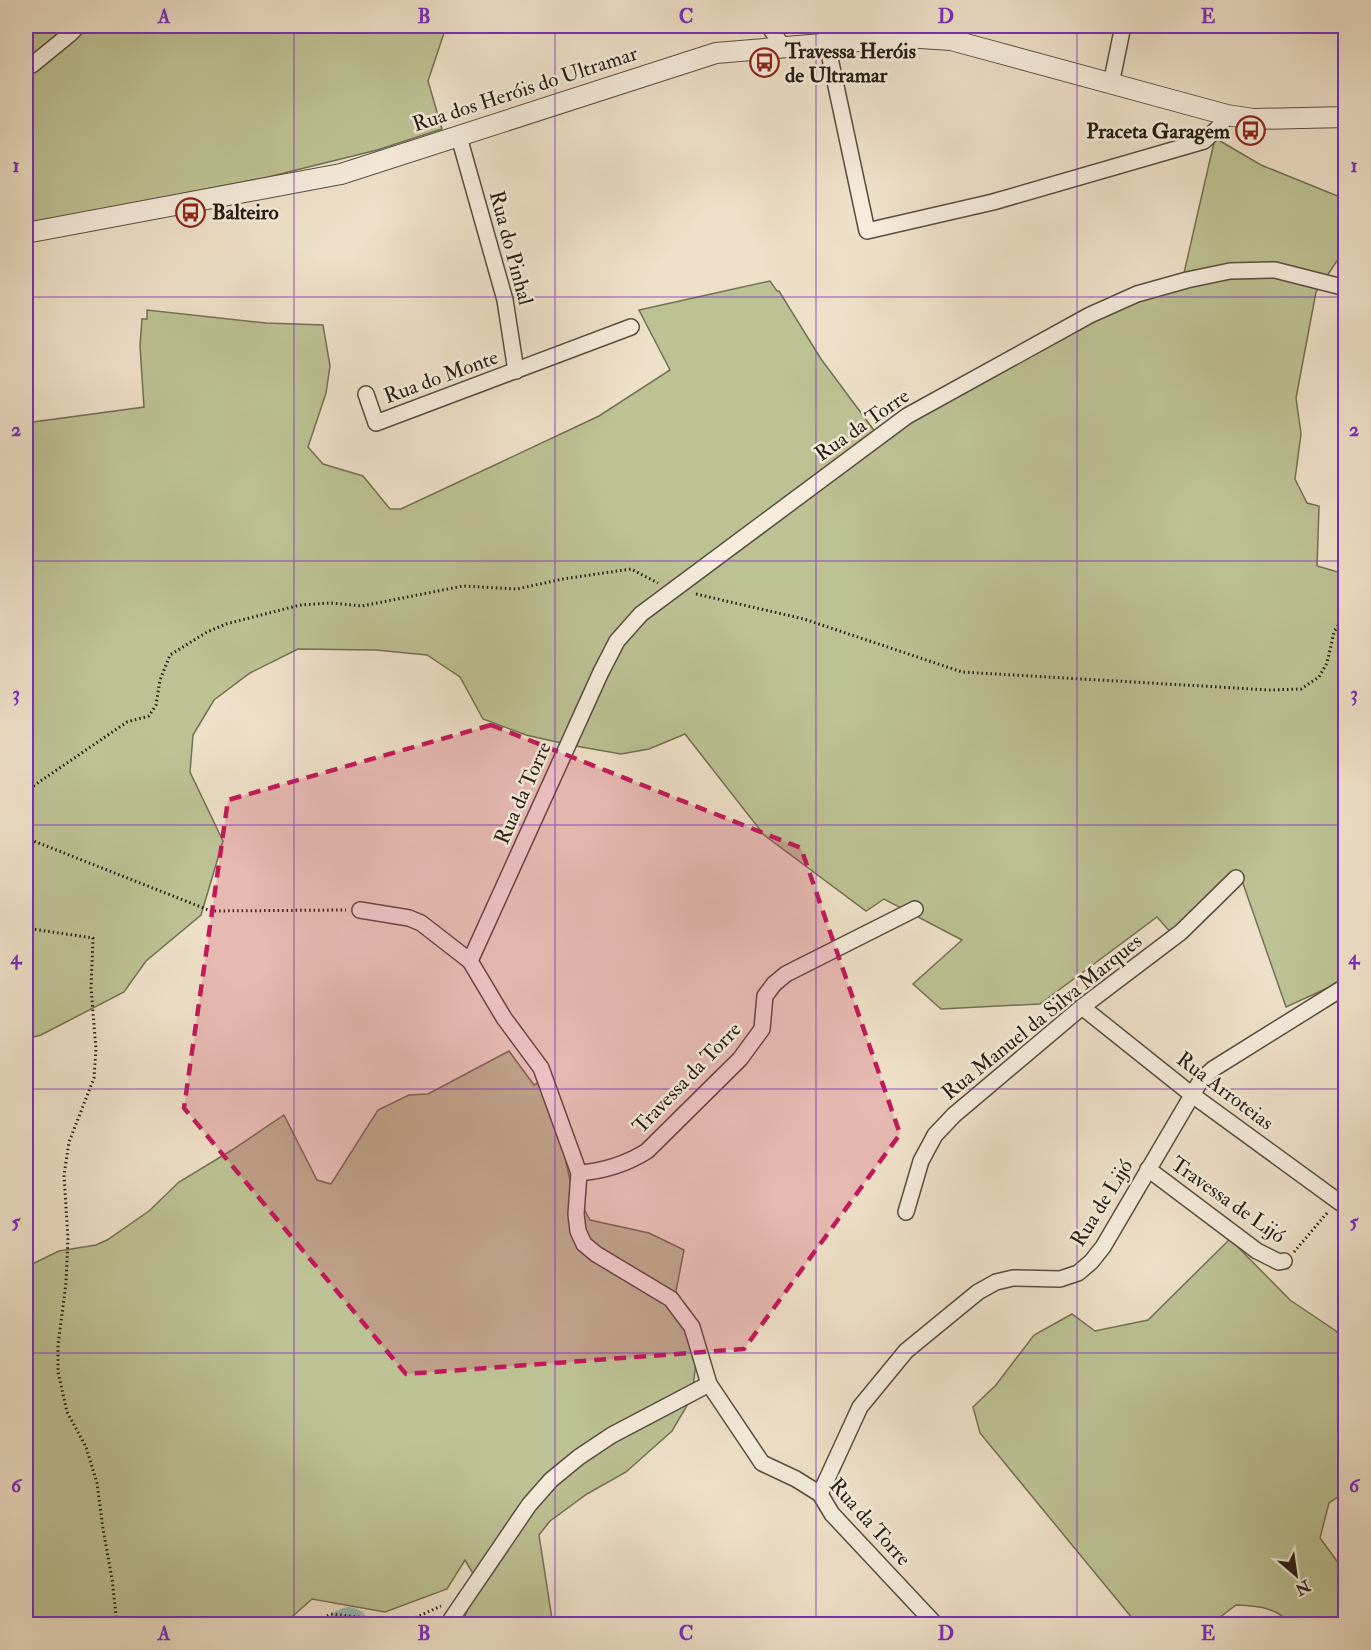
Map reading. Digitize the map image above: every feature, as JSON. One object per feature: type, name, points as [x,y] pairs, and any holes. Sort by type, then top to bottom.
[{"type":"street","points":[[26,68],[78,26]]},
{"type":"street","points":[[769,26],[783,47]]},
{"type":"street","points":[[1111,84],[1123,26]]},
{"type":"street","name":"Rua dos Heróis do Ultramar","points":[[26,233],[341,174],[716,53],[783,47],[953,33],[1111,84],[1227,115],[1253,119],[1346,117]]},
{"type":"street","points":[[827,44],[867,231],[993,202],[1204,141],[1220,126],[1227,115]]},
{"type":"street","name":"Rua do Pinhal","points":[[459,137],[506,300],[516,371]]},
{"type":"street","name":"Rua da Torre","points":[[934,1624],[832,1514],[820,1494],[796,1479],[762,1463],[710,1384],[692,1327],[671,1299],[596,1254],[585,1244],[578,1231],[576,1214],[579,1173],[541,1068],[504,1018],[470,961],[601,672],[617,641],[641,614],[907,416],[1090,315],[1137,294],[1230,271],[1275,270],[1346,288]]},
{"type":"street","points":[[516,371],[631,327]]},
{"type":"street","name":"Rua do Monte","points":[[366,394],[376,423],[516,371]]},
{"type":"street","name":"Rua Manuel da Silva Marques","points":[[906,1212],[921,1161],[935,1136],[954,1115],[1082,1007],[1181,932],[1236,878]]},
{"type":"street","name":"Travessa da Torre","points":[[579,1173],[613,1168],[636,1158],[647,1150],[740,1059],[762,1029],[765,996],[786,974],[915,909]]},
{"type":"street","points":[[360,910],[409,918],[421,923],[470,961]]},
{"type":"street","name":"Rua de Lijó","points":[[820,1494],[860,1407],[906,1351],[978,1292],[996,1282],[1013,1278],[1060,1279],[1078,1273],[1104,1247],[1201,1080],[1213,1069],[1346,986]]},
{"type":"street","name":"Rua Arroteias","points":[[1082,1007],[1191,1094],[1342,1204]]},
{"type":"street","name":"Travessa de Lijó","points":[[1148,1169],[1257,1251],[1279,1262],[1284,1261]]},
{"type":"street","points":[[448,1624],[529,1505],[551,1480],[579,1457],[612,1435],[710,1384]]},
{"type":"path","points":[[26,791],[127,722],[149,716],[156,705],[160,680],[170,655],[207,632],[226,624],[300,605],[332,603],[362,606],[463,586],[517,589],[563,579],[631,569],[662,585],[804,619],[962,672],[1270,690],[1301,689],[1319,677],[1327,663],[1334,632],[1346,613]]},
{"type":"path","points":[[26,838],[211,911],[360,910]]},
{"type":"path","points":[[26,928],[93,938],[91,988],[96,1049],[94,1078],[69,1142],[64,1175],[68,1239],[66,1283],[58,1345],[58,1372],[67,1412],[86,1447],[97,1484],[117,1624]]},
{"type":"path","points":[[1284,1261],[1342,1204]]},
{"type":"path","points":[[312,1624],[331,1614],[408,1621],[441,1606],[458,1610]]},
{"type":"highlighted area","points":[[491,725],[801,848],[900,1134],[744,1349],[406,1374],[184,1108],[228,800]]},
{"type":"green space","points":[[26,26],[441,26],[444,33],[428,81],[442,129],[377,150],[268,177],[109,208],[26,229]]},
{"type":"green space","points":[[1215,138],[1261,165],[1345,199],[1345,249],[1316,292],[1296,398],[1301,434],[1295,479],[1307,503],[1319,506],[1317,566],[1345,574],[1345,980],[1286,1007],[1239,872],[1172,934],[1157,917],[1040,1004],[941,1009],[913,984],[962,940],[884,899],[866,911],[764,835],[685,734],[649,749],[621,754],[570,745],[526,735],[483,719],[460,677],[427,655],[376,650],[298,649],[250,673],[214,700],[193,735],[190,772],[223,841],[201,915],[146,961],[124,992],[41,1035],[26,1039],[26,423],[144,407],[140,346],[142,319],[147,319],[147,310],[266,323],[323,325],[330,366],[326,393],[308,447],[323,464],[363,476],[390,509],[401,509],[599,416],[670,370],[639,310],[770,281],[779,291],[821,359],[879,437],[1130,299],[1181,286]]},
{"type":"green space","points":[[509,1051],[534,1085],[540,1082],[561,1138],[571,1185],[590,1220],[649,1233],[684,1250],[676,1291],[696,1361],[692,1397],[672,1431],[626,1472],[587,1494],[550,1521],[539,1535],[552,1619],[558,1624],[462,1624],[478,1582],[465,1560],[447,1589],[385,1612],[312,1599],[284,1624],[26,1624],[26,1267],[59,1251],[96,1245],[107,1240],[149,1211],[179,1182],[284,1115],[317,1180],[331,1184],[378,1110],[409,1095],[428,1094]]},
{"type":"green space","points":[[1230,1239],[1290,1300],[1336,1331],[1345,1342],[1345,1492],[1329,1503],[1320,1538],[1345,1572],[1345,1624],[1291,1624],[1273,1611],[1236,1605],[1211,1624],[1137,1624],[980,1433],[973,1407],[996,1385],[1034,1335],[1072,1314],[1095,1331],[1148,1320]]},
{"type":"waterway","points":[[344,1624],[349,1622],[353,1624]]},
{"type":"place","name":"Travessa Heróis de Ultramar","points":[[764,63]]},
{"type":"place","name":"Praceta Garagem","points":[[1251,131]]},
{"type":"place","name":"Balteiro","points":[[191,212]]}]
